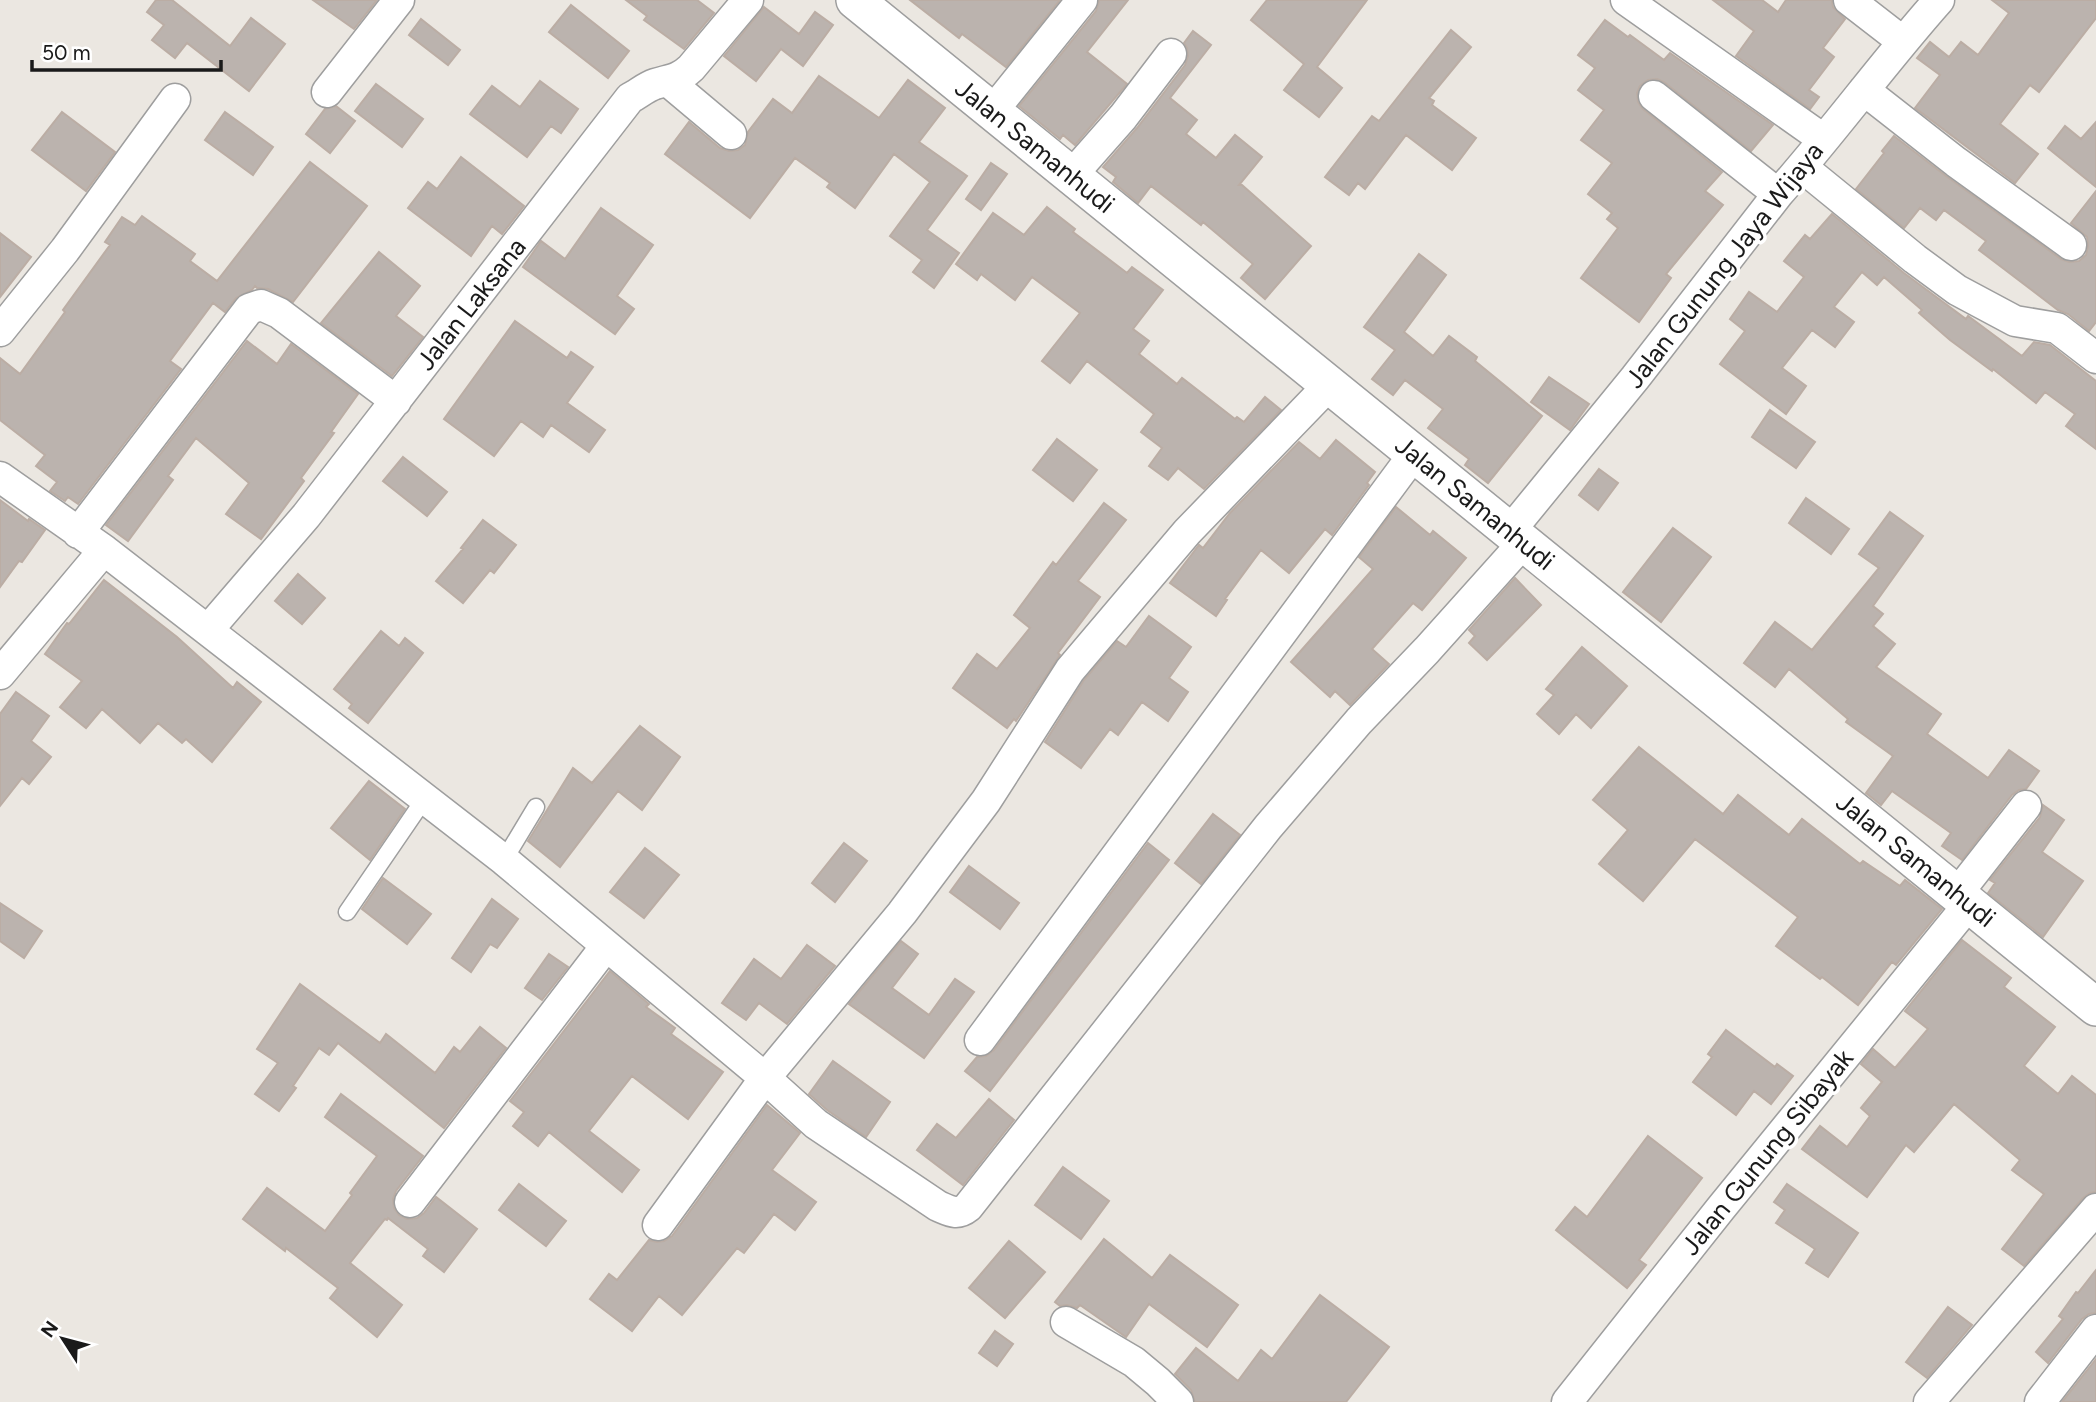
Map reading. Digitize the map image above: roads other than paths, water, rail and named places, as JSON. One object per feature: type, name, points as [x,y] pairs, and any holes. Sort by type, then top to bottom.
[{"type":"street","points":[[327,92],[399,0]]},
{"type":"street","name":"Jalan Laksana","points":[[208,630],[306,516],[630,98],[655,84],[669,82],[691,68],[748,0]]},
{"type":"street","name":"Jalan Samanhudi","points":[[855,0],[2096,1007]]},
{"type":"street","points":[[992,111],[1082,0]]},
{"type":"street","points":[[1626,0],[1823,139]]},
{"type":"street","points":[[1849,0],[1902,41]]},
{"type":"street","name":"Jalan Gunung Jaya Wijaya","points":[[765,1078],[798,1109],[845,1145],[938,1206],[953,1213],[962,1212],[1268,827],[1359,721],[1427,650],[1517,537],[1635,378],[1778,194],[1902,41],[1939,0]]},
{"type":"street","points":[[1071,176],[1123,117],[1171,54]]},
{"type":"street","points":[[669,82],[732,134]]},
{"type":"street","points":[[1864,90],[1956,162],[2071,245]]},
{"type":"street","points":[[1654,96],[1778,194]]},
{"type":"street","points":[[0,331],[65,250],[175,99]]},
{"type":"street","points":[[1802,167],[1957,290],[2015,321],[2057,328],[2096,358]]},
{"type":"street","points":[[78,533],[249,309],[261,305],[279,313],[396,401]]},
{"type":"street","points":[[658,1225],[765,1078],[902,913],[986,801],[1070,670],[1187,532],[1329,385]]},
{"type":"street","points":[[980,1040],[1415,454]]},
{"type":"street","points":[[0,477],[104,550],[504,860],[765,1078]]},
{"type":"street","points":[[0,674],[104,550]]},
{"type":"street","name":"Jalan Gunung Sibayak","points":[[1567,1402],[1963,899],[2026,806]]},
{"type":"street","points":[[410,1202],[606,946]]},
{"type":"street","points":[[1929,1402],[2096,1209]]},
{"type":"street","points":[[1066,1322],[1134,1362],[1178,1402]]},
{"type":"street","points":[[2040,1402],[2096,1331]]},
{"type":"lane","points":[[347,912],[425,798]]},
{"type":"lane","points":[[504,860],[537,807]]}]
